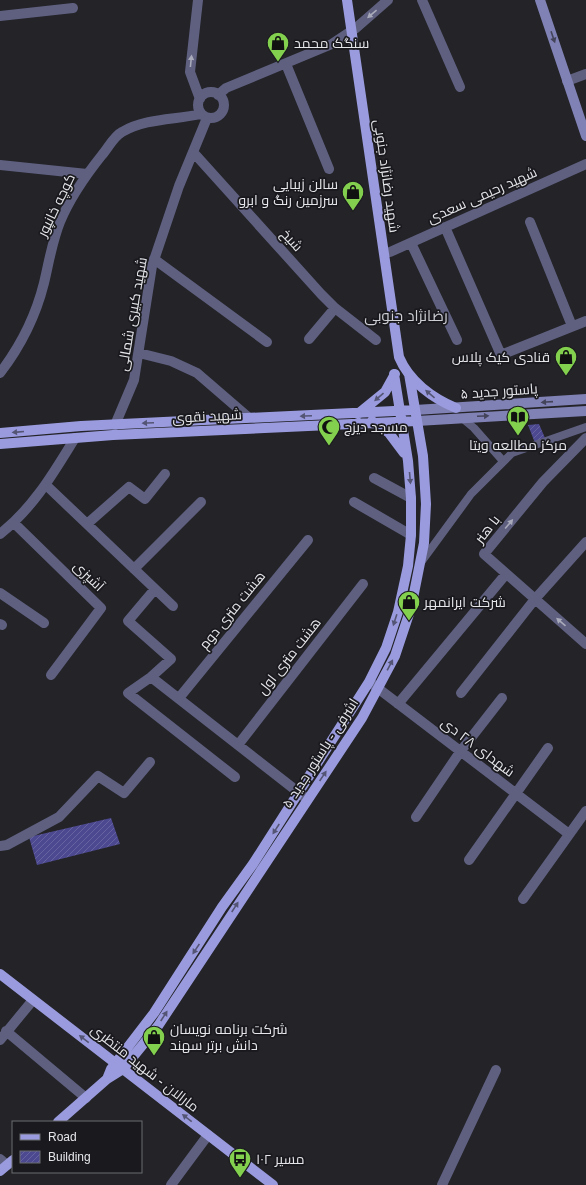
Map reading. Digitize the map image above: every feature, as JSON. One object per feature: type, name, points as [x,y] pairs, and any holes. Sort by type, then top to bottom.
[{"type":"main road","name":"شهید رضانژاد جنوبی","points":[[347,0],[399,357]]},
{"type":"main road","points":[[540,0],[586,136]]},
{"type":"main road","points":[[399,357],[409,374],[438,401],[456,408]]},
{"type":"main road","points":[[358,414],[385,392],[394,374],[399,357]]},
{"type":"main road","points":[[394,374],[400,416]]},
{"type":"main road","points":[[409,374],[416,415]]},
{"type":"main road","name":"پاستور جدید ۵","points":[[416,415],[456,408],[586,399]]},
{"type":"main road","name":"پاستور جدید ۵","points":[[416,415],[462,418],[586,411]]},
{"type":"main road","name":"شهید نقوی","points":[[0,433],[248,417],[358,414],[400,416],[416,415]]},
{"type":"main road","name":"اشرفی - پاستور جدید ۵","points":[[303,796],[362,718],[395,656],[411,608],[422,561],[426,504],[423,456],[416,415]]},
{"type":"main road","name":"شهید نقوی","points":[[0,444],[75,438],[372,421],[400,416]]},
{"type":"main road","name":"اشرفی - پاستور جدید ۵","points":[[59,1121],[107,1079],[158,1026],[303,796],[369,682],[386,648],[398,612],[408,566],[410,535],[411,498],[408,461],[400,416]]},
{"type":"main road","points":[[372,421],[389,433],[399,444],[408,461]]},
{"type":"main road","name":"مارالان - شهید منتظری","points":[[0,974],[273,1185]]},
{"type":"street","points":[[198,0],[190,72],[200,99],[198,107],[204,116],[214,118],[222,112],[223,101],[218,95],[210,92],[200,99]]},
{"type":"street","points":[[218,95],[226,88],[332,44],[356,28],[388,0]]},
{"type":"street","points":[[422,0],[460,87]]},
{"type":"street","points":[[0,16],[73,8]]},
{"type":"street","points":[[286,64],[330,169]]},
{"type":"street","points":[[567,81],[586,74]]},
{"type":"street","name":"شهید کبیری شمالی","points":[[115,425],[134,380],[144,311],[154,259],[179,186],[193,152],[204,116]]},
{"type":"street","name":"کوچه خانپور","points":[[0,373],[24,334],[36,308],[44,285],[52,246],[60,222],[87,174],[120,133],[151,121],[204,116]]},
{"type":"street","name":"شیخ","points":[[193,152],[335,308],[376,340]]},
{"type":"street","name":"شهید رحیمی سعدی","points":[[390,252],[586,164]]},
{"type":"street","points":[[0,166],[87,174]]},
{"type":"street","points":[[530,222],[572,326]]},
{"type":"street","points":[[445,228],[501,355],[586,321]]},
{"type":"street","points":[[411,243],[457,340]]},
{"type":"street","points":[[154,259],[267,342]]},
{"type":"street","points":[[309,339],[335,308]]},
{"type":"street","points":[[139,353],[171,361],[197,373],[248,417]]},
{"type":"street","points":[[462,418],[474,428],[503,461]]},
{"type":"street","points":[[422,561],[471,494],[512,453],[586,427]]},
{"type":"street","points":[[0,534],[14,523],[32,504],[46,485],[75,438]]},
{"type":"street","name":"با هنر","points":[[586,438],[543,482],[484,554],[586,644]]},
{"type":"street","points":[[87,524],[128,486],[145,499],[165,474]]},
{"type":"street","points":[[374,478],[411,498]]},
{"type":"street","points":[[46,485],[173,606]]},
{"type":"street","points":[[134,569],[201,502]]},
{"type":"street","points":[[354,502],[410,535]]},
{"type":"street","name":"آشپزی","points":[[14,523],[101,608],[52,674]]},
{"type":"street","name":"هشت متری دوم","points":[[179,698],[308,540]]},
{"type":"street","points":[[462,693],[535,599],[586,542]]},
{"type":"street","points":[[398,704],[506,574]]},
{"type":"street","name":"هشت متری اول","points":[[238,745],[363,584]]},
{"type":"street","points":[[155,590],[128,621],[171,659],[128,693],[235,777]]},
{"type":"street","points":[[0,592],[44,623]]},
{"type":"street","points":[[151,676],[303,796]]},
{"type":"street","name":"شهدای ۲۸ دی","points":[[369,682],[569,834]]},
{"type":"street","points":[[416,817],[460,752],[502,698]]},
{"type":"street","points":[[469,860],[548,748]]},
{"type":"street","points":[[0,846],[7,845],[59,817],[98,776],[124,793],[150,762]]},
{"type":"street","points":[[523,898],[586,810]]},
{"type":"street","points":[[0,1040],[33,1000]]},
{"type":"street","points":[[6,1031],[86,1098]]},
{"type":"street","points":[[442,1185],[496,1070]]},
{"type":"street","points":[[171,1185],[208,1135]]},
{"type":"building","points":[[539,424],[545,438],[535,443],[528,425]]},
{"type":"building","points":[[111,818],[120,844],[37,865],[29,837]]},
{"type":"place","name":"سنگک محمد","points":[[278,62]]},
{"type":"place","name":"سالن زیبایی سرزمین رنگ و ابرو","points":[[353,212]]},
{"type":"place","name":"قنادی کیک پلاس","points":[[566,376]]},
{"type":"place","name":"مرکز مطالعه ویتا","points":[[518,436]]},
{"type":"place","name":"مسجد دیزج","points":[[329,446]]},
{"type":"place","name":"شرکت ایرانمهر","points":[[409,622]]},
{"type":"place","name":"شرکت برنامه نویسان دانش برتر سهند","points":[[154,1056]]},
{"type":"place","name":"مسیر ۱۰۲","points":[[240,1178]]},
{"type":"district","name":"رضانژاد جنوبی","points":[[406,315]]}]
